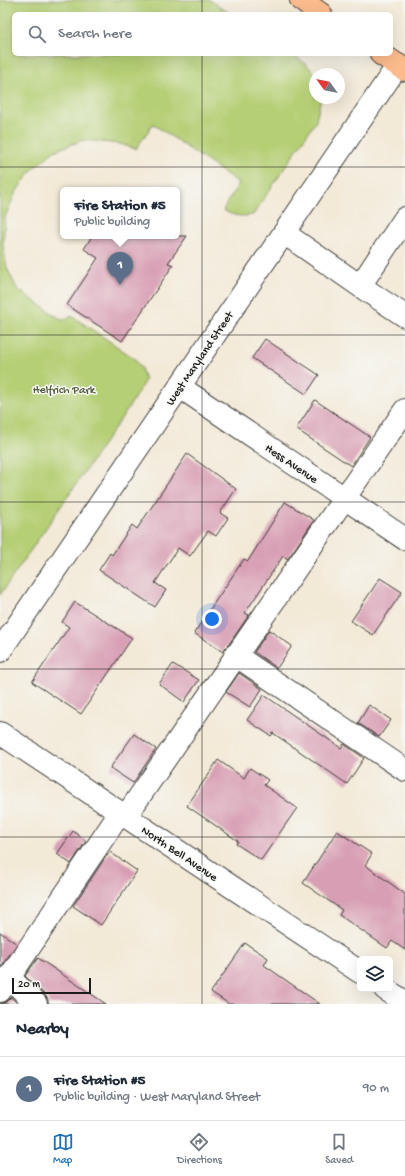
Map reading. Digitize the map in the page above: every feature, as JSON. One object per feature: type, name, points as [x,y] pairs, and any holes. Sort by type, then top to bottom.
[{"type":"main road","points":[[301,0],[319,12]]},
{"type":"street","name":"West Maryland Street","points":[[0,651],[399,65]]},
{"type":"street","points":[[364,289],[405,218]]},
{"type":"street","points":[[284,233],[405,316]]},
{"type":"street","points":[[364,289],[385,292],[405,304]]},
{"type":"street","name":"Hess Avenue","points":[[180,387],[405,539]]},
{"type":"street","points":[[36,1004],[4,984],[345,498],[405,410]]},
{"type":"street","points":[[235,655],[405,770]]},
{"type":"street","name":"North Bell Avenue","points":[[0,733],[357,970]]},
{"type":"street","points":[[390,992],[405,1002]]},
{"type":"green space","name":"Helfrich Park","points":[[0,0],[210,0],[228,12],[12,12],[12,56],[294,56],[310,68],[309,104],[320,104],[316,121],[253,215],[237,216],[223,210],[239,183],[153,124],[136,149],[120,144],[83,140],[54,151],[32,170],[16,192],[5,217],[3,244],[7,268],[17,289],[62,320],[72,316],[134,358],[141,368],[145,380],[129,407],[0,595]]},
{"type":"building","points":[[180,236],[187,236],[168,263],[173,265],[122,341],[67,305],[98,258],[84,249],[90,239],[180,239]]},
{"type":"building","points":[[265,339],[319,375],[306,394],[252,358]]},
{"type":"building","points":[[315,400],[370,437],[351,466],[296,429]]},
{"type":"building","points":[[187,454],[236,489],[220,513],[228,518],[216,536],[208,531],[190,556],[178,548],[155,583],[166,590],[155,607],[99,570],[110,553],[112,555],[132,525],[137,529]]},
{"type":"building","points":[[285,502],[314,520],[288,559],[283,556],[245,613],[249,615],[223,652],[194,633],[244,559],[248,561]]},
{"type":"building","points":[[380,578],[402,592],[373,635],[351,621]]},
{"type":"building","points":[[75,602],[132,638],[81,714],[32,682],[69,627],[62,622]]},
{"type":"building","points":[[269,630],[292,646],[277,668],[254,652]]},
{"type":"building","points":[[173,664],[199,680],[184,702],[159,684]]},
{"type":"building","points":[[239,673],[262,689],[250,707],[226,692]]},
{"type":"building","points":[[264,695],[341,748],[344,744],[364,758],[347,784],[273,733],[271,736],[247,720]]},
{"type":"building","points":[[369,705],[391,720],[379,737],[358,723]]},
{"type":"building","points":[[134,734],[156,749],[133,783],[110,768]]},
{"type":"building","points":[[218,760],[244,778],[250,768],[268,780],[264,785],[297,808],[261,860],[236,844],[238,841],[187,806]]},
{"type":"building","points":[[73,831],[86,841],[71,864],[57,854]]},
{"type":"building","points":[[337,831],[372,854],[365,865],[405,894],[405,950],[392,941],[387,948],[339,915],[342,910],[303,883]]},
{"type":"building","points":[[110,852],[137,871],[101,925],[73,906]]},
{"type":"building","points":[[0,932],[17,944],[0,968]]},
{"type":"building","points":[[245,943],[268,958],[264,965],[320,1004],[229,1004],[211,992]]},
{"type":"building","points":[[38,958],[106,1004],[48,1004],[48,1000],[45,995],[25,976]]},
{"type":"building","points":[[11,997],[18,1004],[0,1004],[6,1002]]},
{"type":"place","name":"Fire Station #5","points":[[120,285]]}]
